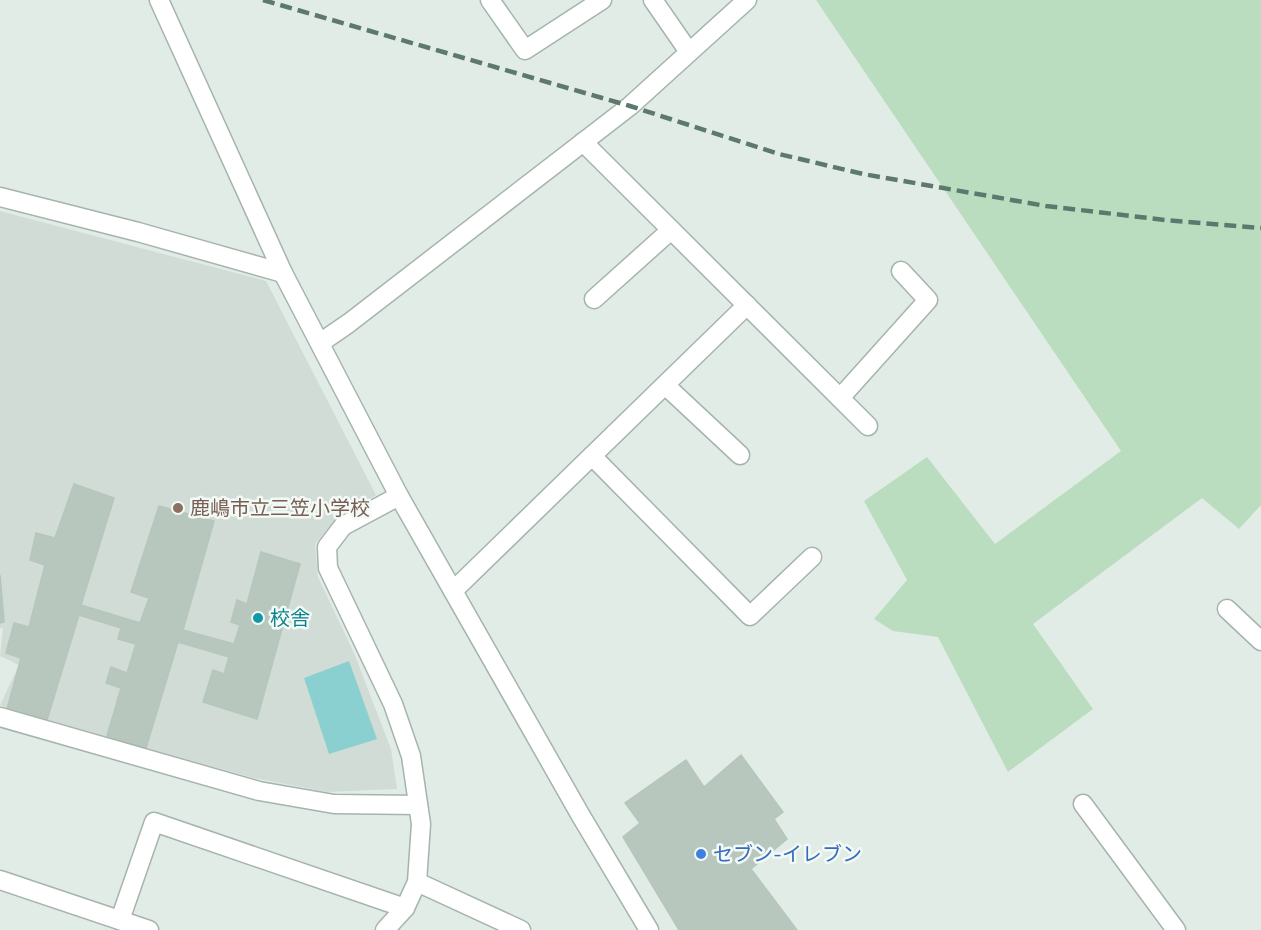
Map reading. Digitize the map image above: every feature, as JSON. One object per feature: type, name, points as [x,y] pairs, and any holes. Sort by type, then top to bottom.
[{"type":"street","points":[[159,0],[283,273],[399,496],[580,816],[649,930]]},
{"type":"street","points":[[490,0],[525,50],[602,0]]},
{"type":"street","points":[[653,0],[689,52]]},
{"type":"street","points":[[320,344],[630,106],[747,0]]},
{"type":"street","points":[[583,142],[868,426]]},
{"type":"street","points":[[0,196],[283,273]]},
{"type":"street","points":[[594,299],[671,230]]},
{"type":"street","points":[[840,398],[928,300],[902,271]]},
{"type":"street","points":[[453,591],[747,305]]},
{"type":"street","points":[[665,385],[740,455]]},
{"type":"street","points":[[592,456],[750,616],[812,557]]},
{"type":"street","points":[[385,930],[405,908],[417,882],[421,824],[411,756],[393,704],[328,568],[327,547],[343,526],[399,496]]},
{"type":"street","points":[[1227,609],[1260,638]]},
{"type":"street","points":[[0,717],[259,791],[334,804],[418,805]]},
{"type":"street","points":[[1083,804],[1176,930]]},
{"type":"street","points":[[120,920],[154,822],[405,908]]},
{"type":"street","points":[[0,879],[148,930]]},
{"type":"street","points":[[417,882],[521,930]]},
{"type":"shaded area","name":"鹿嶋市立三笠小学校","points":[[0,211],[266,281],[376,495],[335,520],[315,544],[318,577],[354,653],[391,749],[397,789],[327,792],[254,778],[7,709],[0,705],[19,665],[0,656],[3,628],[0,628]]},
{"type":"green space","points":[[816,0],[1261,0],[1261,505],[1239,529],[1202,498],[1033,624],[1093,709],[1008,772],[938,637],[893,631],[874,619],[907,580],[864,501],[927,457],[995,544],[1121,451]]},
{"type":"water","points":[[349,661],[377,739],[329,754],[304,678]]},
{"type":"building","name":"校舎","points":[[74,484],[114,498],[81,605],[140,623],[149,598],[131,592],[159,506],[214,521],[183,630],[234,644],[240,625],[231,622],[237,600],[247,604],[261,552],[300,564],[257,719],[203,702],[213,670],[224,674],[229,657],[178,642],[146,748],[107,736],[121,688],[106,683],[111,667],[127,673],[136,644],[118,639],[121,628],[79,615],[47,720],[7,709],[21,658],[6,653],[14,623],[29,627],[45,565],[30,560],[36,533],[55,538]]},
{"type":"building","points":[[0,575],[4,622],[0,623]]},
{"type":"building","name":"セブン-イレブン","points":[[741,755],[783,812],[774,819],[787,839],[751,869],[797,930],[679,930],[623,837],[640,823],[625,803],[686,760],[704,787]]},
{"type":"railway","points":[[263,0],[630,106],[779,154],[863,174],[1046,206],[1165,220],[1261,228]]},
{"type":"place","name":"鹿嶋市立三笠小学校","points":[[178,508]]},
{"type":"place","name":"校舎","points":[[258,618]]},
{"type":"place","name":"セブン-イレブン","points":[[701,854]]}]
